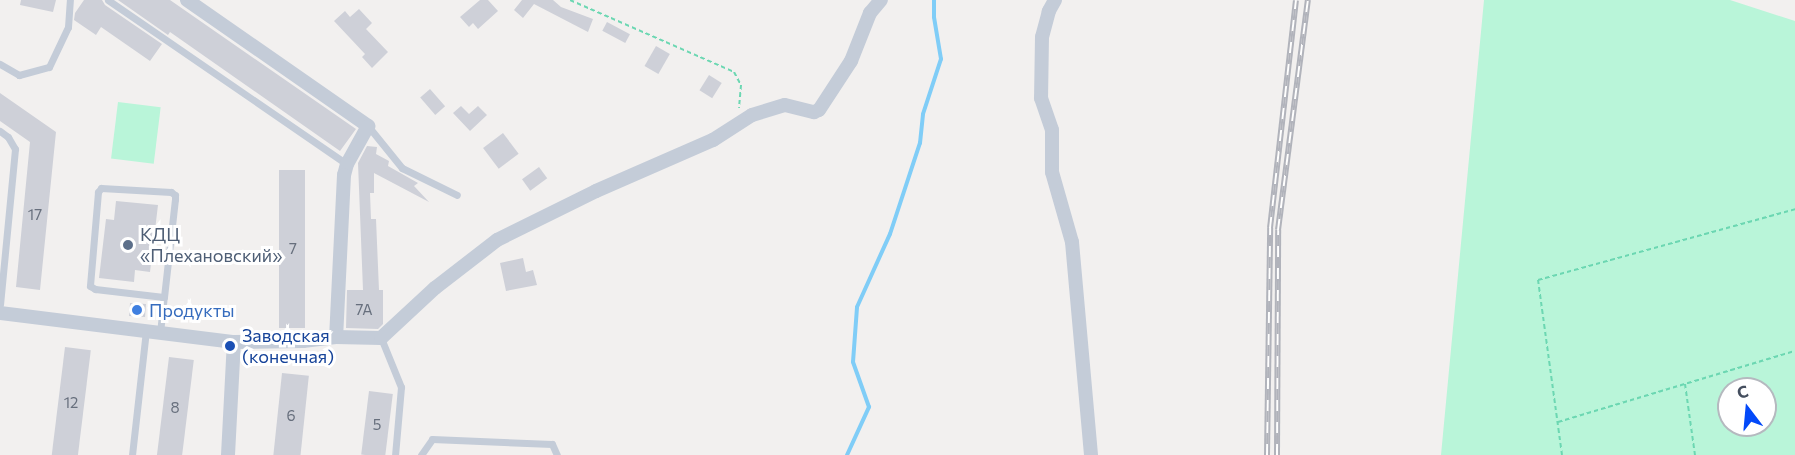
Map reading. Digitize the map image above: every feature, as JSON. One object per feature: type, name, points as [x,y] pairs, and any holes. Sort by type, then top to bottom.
[{"type":"street","points":[[187,0],[368,126],[346,164],[336,336]]},
{"type":"street","points":[[0,312],[234,342],[303,341],[336,336],[381,338],[435,288],[497,240],[596,191],[712,140],[732,126],[774,107],[785,105],[814,112],[819,110],[851,61],[870,13],[881,0]]},
{"type":"street","points":[[1039,0],[1052,6],[1042,45],[1041,98],[1052,130],[1052,172],[1072,242],[1091,455]]},
{"type":"street","points":[[228,455],[234,342]]},
{"type":"lane","points":[[0,64],[19,75],[49,67],[68,27],[70,0]]},
{"type":"lane","points":[[108,0],[346,164]]},
{"type":"lane","points":[[368,126],[402,168],[457,195]]},
{"type":"lane","points":[[0,131],[8,137],[15,149],[0,304]]},
{"type":"lane","points":[[132,455],[153,331],[164,297],[175,194],[101,188],[98,192],[90,286],[95,289],[164,297]]},
{"type":"lane","points":[[381,338],[401,387],[395,455]]},
{"type":"lane","points":[[421,455],[432,439],[552,444],[557,455]]},
{"type":"path","points":[[570,0],[734,72],[741,89],[740,104],[732,126]]},
{"type":"path","points":[[1562,455],[1538,280],[1795,209]]},
{"type":"path","points":[[1558,422],[1795,351]]},
{"type":"path","points":[[1685,384],[1695,455]]},
{"type":"green space","points":[[1484,0],[1730,0],[1795,21],[1795,455],[1441,455]]},
{"type":"green space","points":[[118,102],[161,107],[154,164],[111,159]]},
{"type":"building","points":[[21,0],[56,0],[53,12],[20,5]]},
{"type":"building","points":[[84,0],[102,0],[105,5],[162,44],[150,61],[101,27],[96,35],[74,20],[75,13]]},
{"type":"building","points":[[118,0],[170,0],[356,129],[340,151],[170,32],[168,35]]},
{"type":"building","points":[[480,0],[488,0],[498,11],[478,29],[473,23],[469,27],[460,17]]},
{"type":"building","points":[[522,0],[553,0],[561,7],[593,19],[588,32],[534,4],[523,18],[514,10]]},
{"type":"building","points":[[359,9],[372,23],[366,29],[388,52],[372,68],[362,57],[365,54],[334,21],[345,11],[350,17]]},
{"type":"building","points":[[607,22],[630,34],[625,43],[602,31]]},
{"type":"building","points":[[656,46],[670,54],[658,74],[644,66]]},
{"type":"building","points":[[709,75],[722,83],[712,98],[699,90]]},
{"type":"building","points":[[430,89],[445,106],[435,115],[420,98]]},
{"type":"building","points":[[0,93],[56,132],[40,290],[16,287],[30,142],[0,121]]},
{"type":"building","points":[[461,106],[469,114],[478,106],[487,115],[470,131],[453,113]]},
{"type":"building","points":[[503,133],[519,154],[499,169],[483,148]]},
{"type":"building","points":[[367,146],[377,147],[376,154],[389,161],[388,166],[418,183],[414,186],[429,202],[374,173],[374,193],[370,193],[371,219],[376,219],[379,290],[383,290],[383,324],[378,329],[346,328],[347,290],[363,290],[358,163]]},
{"type":"building","points":[[539,167],[547,178],[530,191],[522,179]]},
{"type":"building","points":[[279,170],[305,170],[305,328],[279,328]]},
{"type":"building","name":"КДЦ «Плехановский»","points":[[116,201],[158,205],[150,272],[135,270],[134,282],[99,278],[106,219],[114,220]]},
{"type":"building","points":[[523,258],[526,272],[533,270],[537,285],[506,291],[500,263]]},
{"type":"building","name":"Продукты","points":[[130,303],[146,304],[145,317],[129,316]]},
{"type":"building","points":[[65,347],[91,350],[78,455],[52,455]]},
{"type":"building","points":[[169,357],[194,360],[182,455],[157,455]]},
{"type":"building","points":[[282,373],[309,376],[301,455],[273,455]]},
{"type":"building","points":[[369,391],[393,394],[385,455],[361,455]]},
{"type":"waterway","points":[[847,455],[869,407],[853,362],[857,307],[890,234],[920,143],[923,114],[941,59],[934,17],[934,0]]},
{"type":"railway","points":[[1267,455],[1270,228],[1296,0]]},
{"type":"railway","points":[[1277,455],[1278,230],[1308,0]]},
{"type":"place","name":"КДЦ «Плехановский»","points":[[128,245]]},
{"type":"place","name":"Продукты","points":[[137,310]]},
{"type":"place","name":"Заводская (конечная)","points":[[230,346]]}]
